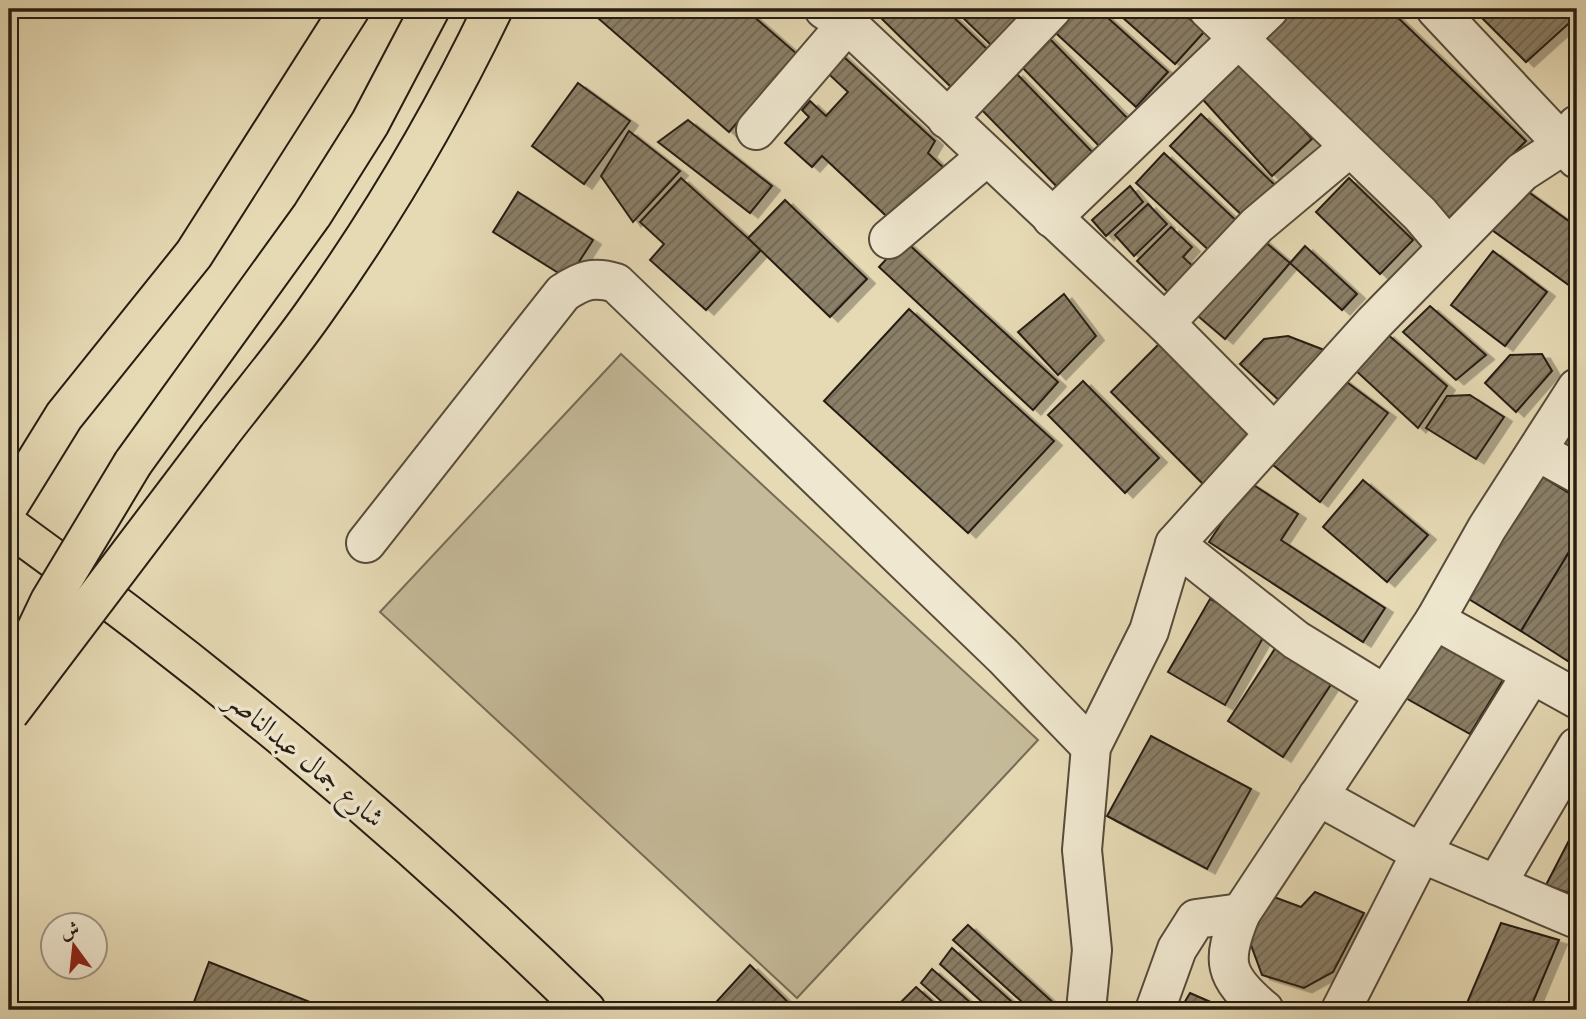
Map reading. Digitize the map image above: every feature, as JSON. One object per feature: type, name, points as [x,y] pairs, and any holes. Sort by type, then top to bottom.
[{"type":"main road","points":[[309,76],[333,9]]},
{"type":"main road","points":[[9,505],[64,416],[194,254],[350,9]]},
{"type":"main road","points":[[9,687],[50,601],[90,531],[149,441],[312,215],[370,123],[430,9]]},
{"type":"main road","points":[[9,713],[323,299],[406,167],[468,61],[493,9]]},
{"type":"main road","points":[[9,462],[64,416]]},
{"type":"main road","name":"شارع جمال عبدالناصر","points":[[9,526],[133,616],[338,781],[502,928],[586,1010]]},
{"type":"street","points":[[947,119],[1052,9]]},
{"type":"street","points":[[1208,9],[1420,214],[1448,247]]},
{"type":"street","points":[[1052,218],[1269,9]]},
{"type":"street","points":[[1086,1010],[1092,950],[1082,850],[1091,747],[1149,631],[1175,544],[1274,433],[1522,172],[1572,144],[1436,9]]},
{"type":"street","points":[[756,130],[848,17],[947,119],[1164,323],[1274,433]]},
{"type":"street","points":[[1164,323],[1257,225],[1350,148]]},
{"type":"street","points":[[889,239],[987,156]]},
{"type":"street","points":[[366,543],[563,293],[580,281],[597,277],[617,283],[1004,657],[1091,747]]},
{"type":"street","points":[[1264,1010],[1247,995],[1231,973],[1228,944],[1241,913],[1434,621],[1487,528],[1577,388]]},
{"type":"street","points":[[1537,451],[1577,473]]},
{"type":"street","points":[[1175,544],[1296,640],[1384,694]]},
{"type":"street","points":[[1434,621],[1577,699]]},
{"type":"street","points":[[1341,1010],[1421,853],[1531,676]]},
{"type":"street","points":[[1496,885],[1577,747]]},
{"type":"street","points":[[1318,796],[1421,853],[1577,919]]},
{"type":"street","points":[[1156,1010],[1177,949],[1196,919],[1241,913]]},
{"type":"shaded area","points":[[621,354],[1038,740],[797,998],[380,612]]},
{"type":"building","points":[[607,9],[745,9],[797,54],[729,132],[599,19]]},
{"type":"building","points":[[882,9],[945,9],[990,52],[954,90],[877,14]]},
{"type":"building","points":[[954,9],[1023,9],[1025,11],[991,45]]},
{"type":"building","points":[[1061,9],[1098,9],[1168,72],[1136,107],[1046,24]]},
{"type":"building","points":[[1113,9],[1179,9],[1204,32],[1175,64]]},
{"type":"building","points":[[1288,9],[1389,9],[1526,141],[1446,221],[1257,40]]},
{"type":"building","points":[[1473,9],[1577,9],[1577,16],[1526,62]]},
{"type":"building","points":[[1046,35],[1135,126],[1106,153],[1017,62]]},
{"type":"building","points":[[832,46],[935,141],[928,153],[947,171],[896,225],[822,156],[812,167],[785,143],[809,117],[802,110],[810,101],[826,116],[848,92],[817,63]]},
{"type":"building","points":[[1237,57],[1312,139],[1272,176],[1197,93]]},
{"type":"building","points":[[1015,72],[1101,161],[1066,196],[979,107]]},
{"type":"building","points":[[578,83],[630,121],[584,184],[532,146]]},
{"type":"building","points":[[1201,114],[1281,191],[1250,223],[1170,146]]},
{"type":"building","points":[[688,120],[772,186],[750,213],[658,142]]},
{"type":"building","points":[[629,131],[680,171],[633,222],[601,176]]},
{"type":"building","points":[[1164,153],[1242,226],[1214,255],[1136,183]]},
{"type":"building","points":[[681,178],[761,250],[706,310],[650,260],[664,244],[640,222]]},
{"type":"building","points":[[1349,178],[1413,240],[1380,274],[1316,212]]},
{"type":"building","points":[[1516,183],[1577,227],[1577,291],[1485,225]]},
{"type":"building","points":[[1130,186],[1143,202],[1106,236],[1092,220]]},
{"type":"building","points":[[518,192],[593,240],[568,279],[493,232]]},
{"type":"building","points":[[785,200],[867,279],[830,317],[748,238]]},
{"type":"building","points":[[1148,204],[1167,224],[1134,256],[1115,235]]},
{"type":"building","points":[[1171,227],[1192,247],[1183,257],[1200,273],[1174,298],[1137,261]]},
{"type":"building","points":[[1257,235],[1290,263],[1225,339],[1192,311]]},
{"type":"building","points":[[904,240],[1058,382],[1033,410],[879,267]]},
{"type":"building","points":[[1305,246],[1357,294],[1342,310],[1290,263]]},
{"type":"building","points":[[1493,251],[1547,292],[1505,346],[1451,305]]},
{"type":"building","points":[[1064,294],[1096,336],[1058,375],[1018,332]]},
{"type":"building","points":[[1430,306],[1486,355],[1456,380],[1403,332]]},
{"type":"building","points":[[909,309],[1054,441],[968,533],[824,401]]},
{"type":"building","points":[[1386,333],[1447,386],[1418,428],[1353,368]]},
{"type":"building","points":[[1288,336],[1332,353],[1283,404],[1240,364],[1264,339]]},
{"type":"building","points":[[1160,343],[1254,438],[1205,486],[1111,392]]},
{"type":"building","points":[[1542,354],[1552,371],[1516,412],[1485,383],[1510,355]]},
{"type":"building","points":[[1340,377],[1388,413],[1320,502],[1273,465]]},
{"type":"building","points":[[1083,381],[1159,458],[1125,493],[1048,415]]},
{"type":"building","points":[[1470,395],[1504,417],[1476,459],[1426,428],[1447,396]]},
{"type":"building","points":[[1577,411],[1577,462],[1553,450]]},
{"type":"building","points":[[1533,471],[1577,498],[1577,539],[1521,631],[1459,593]]},
{"type":"building","points":[[1363,480],[1428,535],[1387,582],[1323,527]]},
{"type":"building","points":[[1249,482],[1298,514],[1281,540],[1385,608],[1363,642],[1209,542]]},
{"type":"building","points":[[1577,539],[1577,667],[1521,631]]},
{"type":"building","points":[[1210,599],[1267,631],[1225,705],[1168,672]]},
{"type":"building","points":[[1435,640],[1506,675],[1470,734],[1402,696]]},
{"type":"building","points":[[1278,644],[1334,680],[1283,757],[1228,721]]},
{"type":"building","points":[[1151,736],[1251,789],[1207,869],[1107,816]]},
{"type":"building","points":[[1577,825],[1577,896],[1546,885]]},
{"type":"building","points":[[1315,892],[1364,913],[1333,972],[1304,988],[1262,975],[1251,945],[1253,921],[1266,894],[1301,907]]},
{"type":"building","points":[[1501,923],[1559,940],[1530,1009],[1537,1010],[1464,1010]]},
{"type":"building","points":[[968,925],[1058,1007],[1054,1010],[1031,1010],[953,940]]},
{"type":"building","points":[[952,948],[1021,1010],[991,1010],[940,964]]},
{"type":"building","points":[[209,962],[330,1010],[191,1010]]},
{"type":"building","points":[[750,965],[796,1010],[709,1010]]},
{"type":"building","points":[[932,969],[979,1010],[951,1010],[921,983]]},
{"type":"building","points":[[916,987],[942,1010],[912,1010],[902,1001]]},
{"type":"building","points":[[1190,993],[1229,1010],[1180,1010]]}]
